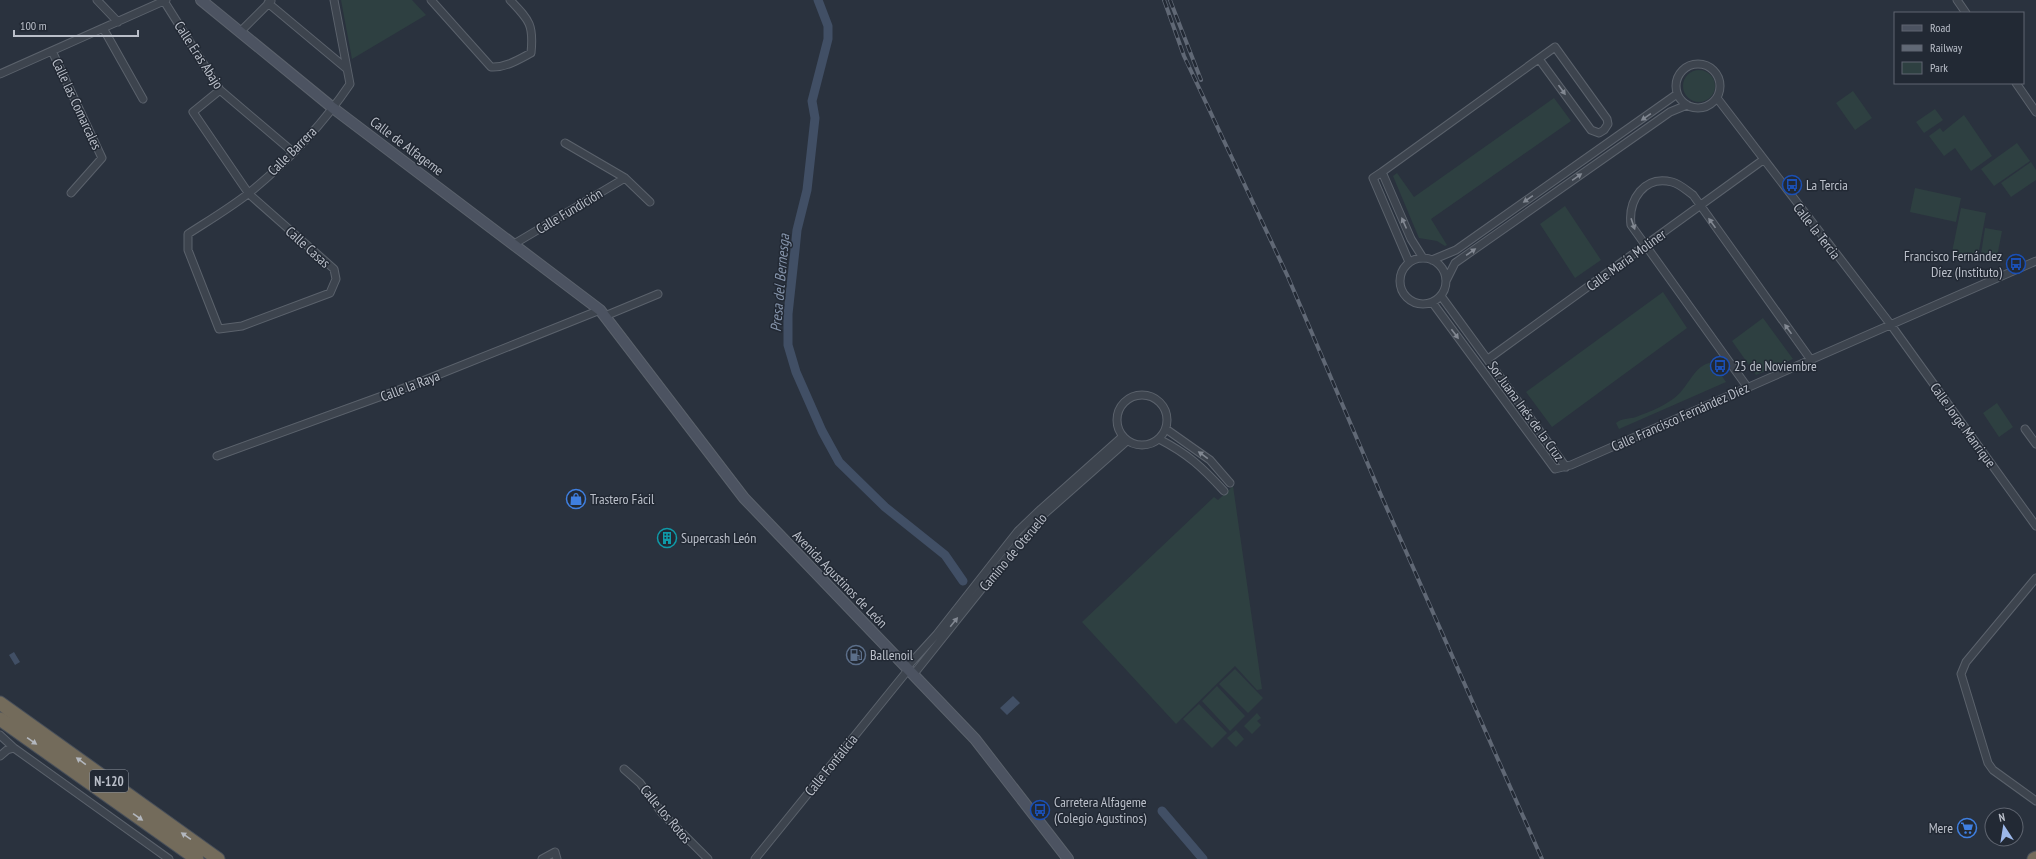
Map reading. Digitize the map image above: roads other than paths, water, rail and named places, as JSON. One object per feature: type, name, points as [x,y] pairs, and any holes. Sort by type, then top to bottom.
[{"type":"highway","name":"N-120","points":[[0,703],[218,859]]},
{"type":"highway","name":"N-120","points":[[0,719],[197,859]]},
{"type":"street","points":[[97,0],[118,22]]},
{"type":"street","name":"Calle de Alfageme","points":[[201,0],[333,108],[514,244],[602,313]]},
{"type":"street","name":"Calle Barrera","points":[[219,329],[188,250],[188,234],[249,194],[293,152],[333,108],[350,84],[334,0]]},
{"type":"street","points":[[431,0],[491,68],[514,63],[531,53],[533,35],[528,18],[510,0]]},
{"type":"street","points":[[1957,0],[1965,12]]},
{"type":"street","points":[[0,74],[165,1]]},
{"type":"street","name":"Calle Eras Abajo","points":[[165,1],[220,90],[293,152]]},
{"type":"street","points":[[240,32],[270,2],[347,69]]},
{"type":"street","points":[[103,28],[143,99]]},
{"type":"street","points":[[1409,262],[1374,178],[1555,47],[1607,119],[1608,124],[1604,130],[1599,133],[1591,130],[1539,59]]},
{"type":"street","name":"Calle las Comarcales","points":[[52,51],[102,158],[71,193]]},
{"type":"street","points":[[1446,281],[1442,268],[1432,260],[1423,258],[1409,262],[1400,274],[1401,289],[1410,300],[1424,304],[1432,302],[1441,296],[1446,281],[1455,263],[1670,112],[1687,105],[1703,108],[1717,98],[1720,87],[1717,74],[1708,66],[1702,64],[1689,66],[1683,70],[1677,81],[1677,94],[1687,105]]},
{"type":"street","points":[[2017,84],[2036,112]]},
{"type":"street","name":"Calle Casas","points":[[219,329],[242,326],[330,293],[336,279],[334,269],[249,194],[193,112],[220,90]]},
{"type":"street","points":[[1432,260],[1456,250],[1677,94]]},
{"type":"street","name":"Calle la Tercia","points":[[1717,98],[1763,160],[1891,324]]},
{"type":"street","points":[[565,143],[625,178],[650,202]]},
{"type":"street","name":"Calle María Moliner","points":[[1488,359],[1763,160]]},
{"type":"street","points":[[1382,172],[1411,239],[1423,258]]},
{"type":"street","name":"Calle Fundición","points":[[514,244],[625,178]]},
{"type":"street","points":[[1748,388],[1631,225],[1630,214],[1633,201],[1641,190],[1651,183],[1663,181],[1673,182],[1692,195],[1811,360]]},
{"type":"street","name":"Calle Francisco Fernández Díez","points":[[1566,467],[2036,261]]},
{"type":"street","name":"Calle la Raya","points":[[217,456],[416,384],[602,313],[658,294]]},
{"type":"street","name":"Sor Juana Inés de la Cruz","points":[[1432,302],[1555,469],[1566,467],[1441,296]]},
{"type":"street","name":"Avenida Agustinos de León","points":[[602,313],[744,498],[987,753],[1068,859]]},
{"type":"street","name":"Calle Jorge Manrique","points":[[1891,324],[2036,526]]},
{"type":"street","points":[[1138,395],[1149,396],[1158,401],[1165,409],[1167,419],[1166,429],[1159,439],[1149,444],[1138,445],[1125,438],[1118,427],[1117,416],[1121,406],[1128,399],[1138,395]]},
{"type":"street","points":[[1166,429],[1210,460],[1230,483]]},
{"type":"street","points":[[2025,429],[2036,444]]},
{"type":"street","name":"Camino de Oteruelo","points":[[909,671],[1042,516],[1125,438]]},
{"type":"street","points":[[1159,439],[1183,452],[1203,468],[1224,491]]},
{"type":"street","points":[[2036,578],[1966,662],[1961,674],[1988,763],[1993,770],[2036,801]]},
{"type":"street","name":"Calle Fonfalicia","points":[[756,859],[909,671]]},
{"type":"street","points":[[0,735],[14,748],[168,859]]},
{"type":"street","points":[[0,753],[14,748]]},
{"type":"street","name":"Calle los Rotos","points":[[624,768],[640,783],[662,813],[708,859]]},
{"type":"street","points":[[542,859],[555,852],[557,859]]},
{"type":"water","points":[[14,652],[20,662],[15,665],[9,655]]},
{"type":"water","points":[[1013,696],[1020,703],[1007,715],[1000,708]]},
{"type":"waterway","name":"Presa del Bernesga","points":[[818,0],[828,26],[828,39],[812,101],[815,118],[807,190],[797,230],[788,314],[788,345],[796,372],[822,431],[839,462],[885,507],[945,555],[963,581]]},
{"type":"waterway","name":"Presa del Bernesga","points":[[1162,811],[1203,859]]},
{"type":"railway","points":[[1164,0],[1184,56],[1288,277],[1381,495],[1542,859]]},
{"type":"railway","points":[[1170,0],[1201,80]]},
{"type":"place","name":"La Tercia","points":[[1792,185]]},
{"type":"place","name":"Francisco Fernández Díez (Instituto)","points":[[2016,264]]},
{"type":"place","name":"25 de Noviembre","points":[[1720,366]]},
{"type":"place","name":"Trastero Fácil","points":[[576,499]]},
{"type":"place","name":"Supercash León","points":[[667,538]]},
{"type":"place","name":"Ballenoil","points":[[856,655]]},
{"type":"place","name":"Carretera Alfageme (Colegio Agustinos)","points":[[1040,810]]},
{"type":"place","name":"Mere","points":[[1967,828]]}]
